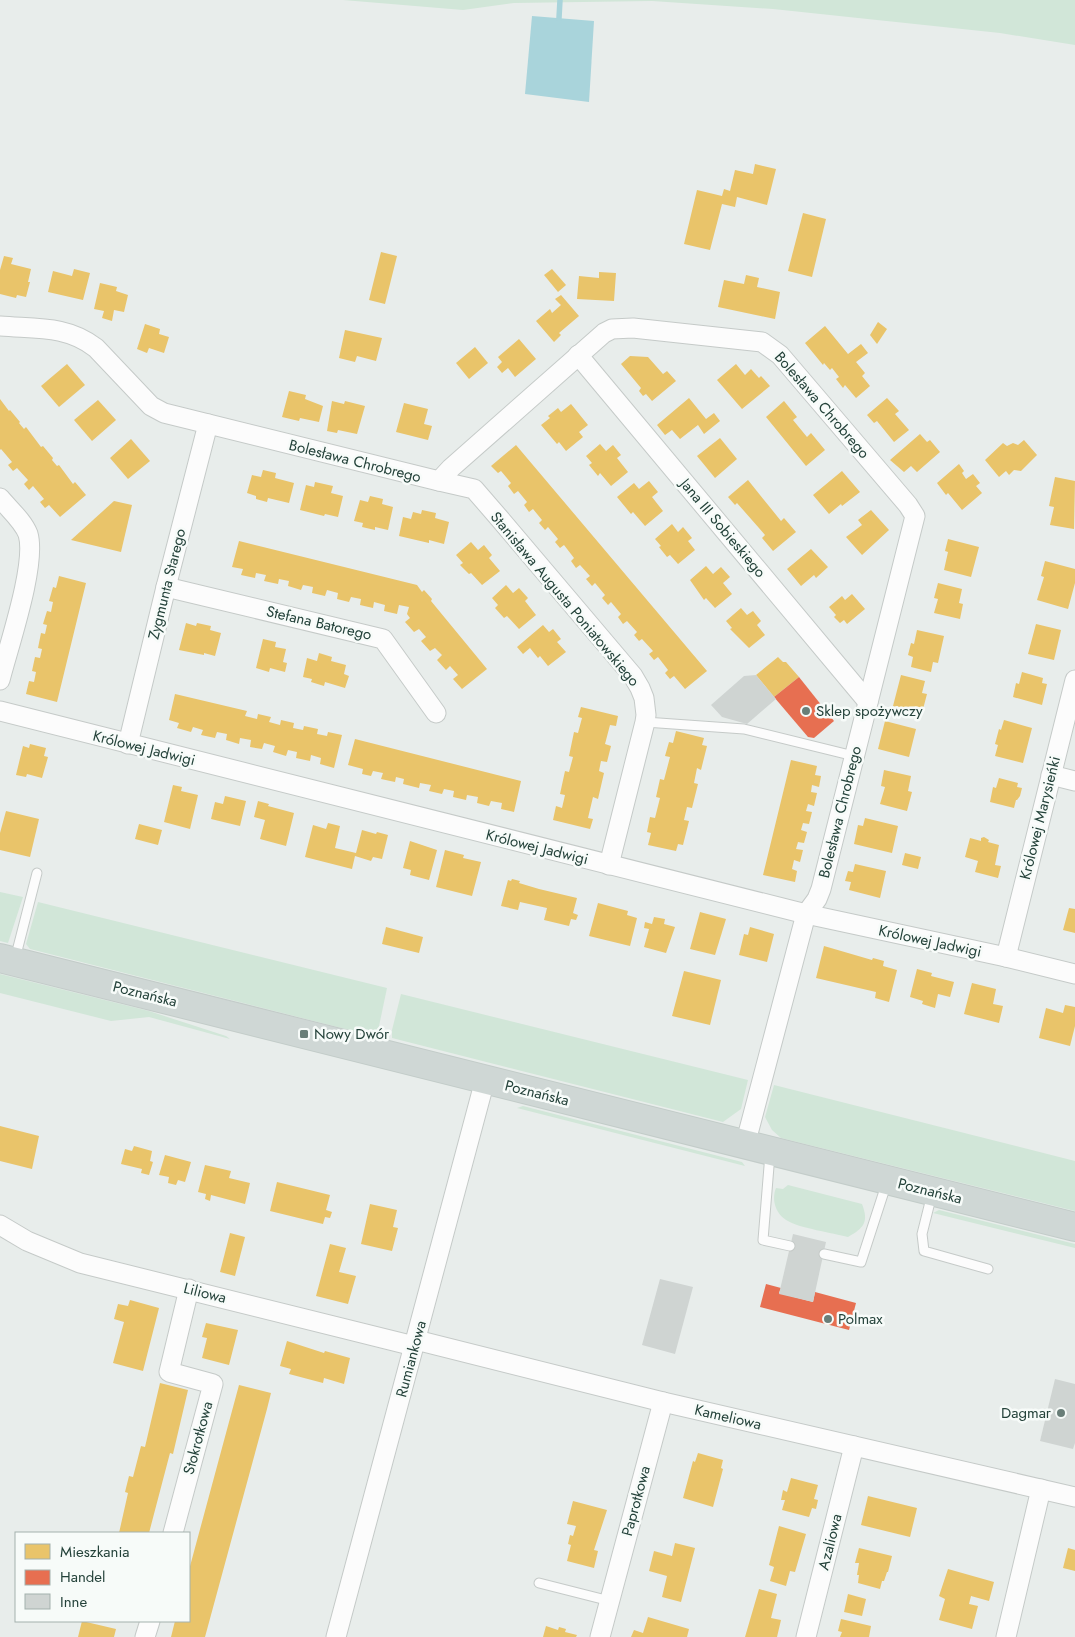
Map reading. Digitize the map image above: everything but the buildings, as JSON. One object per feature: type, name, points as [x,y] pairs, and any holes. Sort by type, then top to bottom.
[{"type":"main road","name":"Poznańska","points":[[7,960],[1075,1227]]},
{"type":"street","name":"Bolesława Chrobrego","points":[[0,326],[59,330],[86,340],[96,348],[151,406],[164,413],[439,482],[451,468],[578,355],[604,333],[612,329],[622,328],[762,342],[780,355],[908,505],[915,516],[821,889],[817,899],[806,914],[758,1148]]},
{"type":"street","name":"Jana III Sobieskiego","points":[[578,355],[868,702]]},
{"type":"street","name":"Zygmunta Starego","points":[[128,744],[208,424]]},
{"type":"street","name":"Stanisława Augusta Poniatowskiego","points":[[439,482],[474,489],[633,676],[640,688],[644,698],[645,722],[609,865]]},
{"type":"street","points":[[0,498],[24,527],[30,543],[26,580],[0,680]]},
{"type":"street","name":"Stefana Batorego","points":[[166,587],[383,638],[436,713]]},
{"type":"street","name":"Królowej Marysieńki","points":[[1006,957],[1075,680]]},
{"type":"street","name":"Królowej Jadwigi","points":[[0,711],[806,914],[1006,957],[1075,974]]},
{"type":"street","points":[[1051,775],[1075,781]]},
{"type":"street","name":"Rumiankowa","points":[[336,1637],[485,1080]]},
{"type":"street","name":"Liliowa","points":[[0,1226],[27,1241],[78,1262],[415,1343]]},
{"type":"street","name":"Stokrotkowa","points":[[173,1532],[213,1384],[168,1372],[189,1289]]},
{"type":"street","name":"Kameliowa","points":[[415,1343],[1075,1498]]},
{"type":"street","name":"Paprotkowa","points":[[600,1637],[662,1402]]},
{"type":"street","name":"Azaliowa","points":[[806,1637],[854,1446]]},
{"type":"street","points":[[1006,1637],[1041,1489]]},
{"type":"street","points":[[145,1637],[150,1622]]},
{"type":"lane","points":[[645,722],[744,729],[854,756]]},
{"type":"lane","points":[[7,960],[37,873]]},
{"type":"lane","points":[[758,1148],[763,1240],[790,1246]]},
{"type":"lane","points":[[824,1254],[861,1262],[888,1180]]},
{"type":"lane","points":[[933,1192],[922,1234],[924,1251],[988,1269]]},
{"type":"lane","points":[[539,1583],[610,1601]]},
{"type":"green space","points":[[343,0],[1075,0],[1075,45],[1000,33],[773,9],[652,1],[514,3],[463,10]]},
{"type":"green space","points":[[0,892],[23,897],[8,943],[0,941]]},
{"type":"green space","points":[[38,902],[387,988],[378,1031],[369,1035],[30,949],[26,944]]},
{"type":"green space","points":[[0,974],[149,1011],[226,1036],[230,1039],[149,1017],[111,1021],[0,993]]},
{"type":"green space","points":[[401,994],[748,1080],[741,1109],[723,1122],[392,1038],[392,1030]]},
{"type":"green space","points":[[774,1085],[1075,1161],[1075,1211],[781,1138],[772,1130],[765,1117]]},
{"type":"green space","points":[[523,1106],[742,1162],[745,1166],[517,1108]]},
{"type":"green space","points":[[788,1185],[862,1204],[865,1215],[864,1224],[858,1231],[848,1237],[793,1224],[780,1215],[774,1202],[776,1188],[783,1189]]},
{"type":"green space","points":[[939,1210],[1075,1244],[1075,1248],[933,1213]]},
{"type":"water","points":[[532,16],[594,21],[589,102],[525,94]]},
{"type":"waterway","points":[[559,18],[560,0]]},
{"type":"place","name":"Sklep spożywczy","points":[[806,711]]},
{"type":"place","name":"Nowy Dwór","points":[[304,1034]]},
{"type":"place","name":"Polmax","points":[[828,1319]]},
{"type":"place","name":"Dagmar","points":[[1061,1413]]}]
